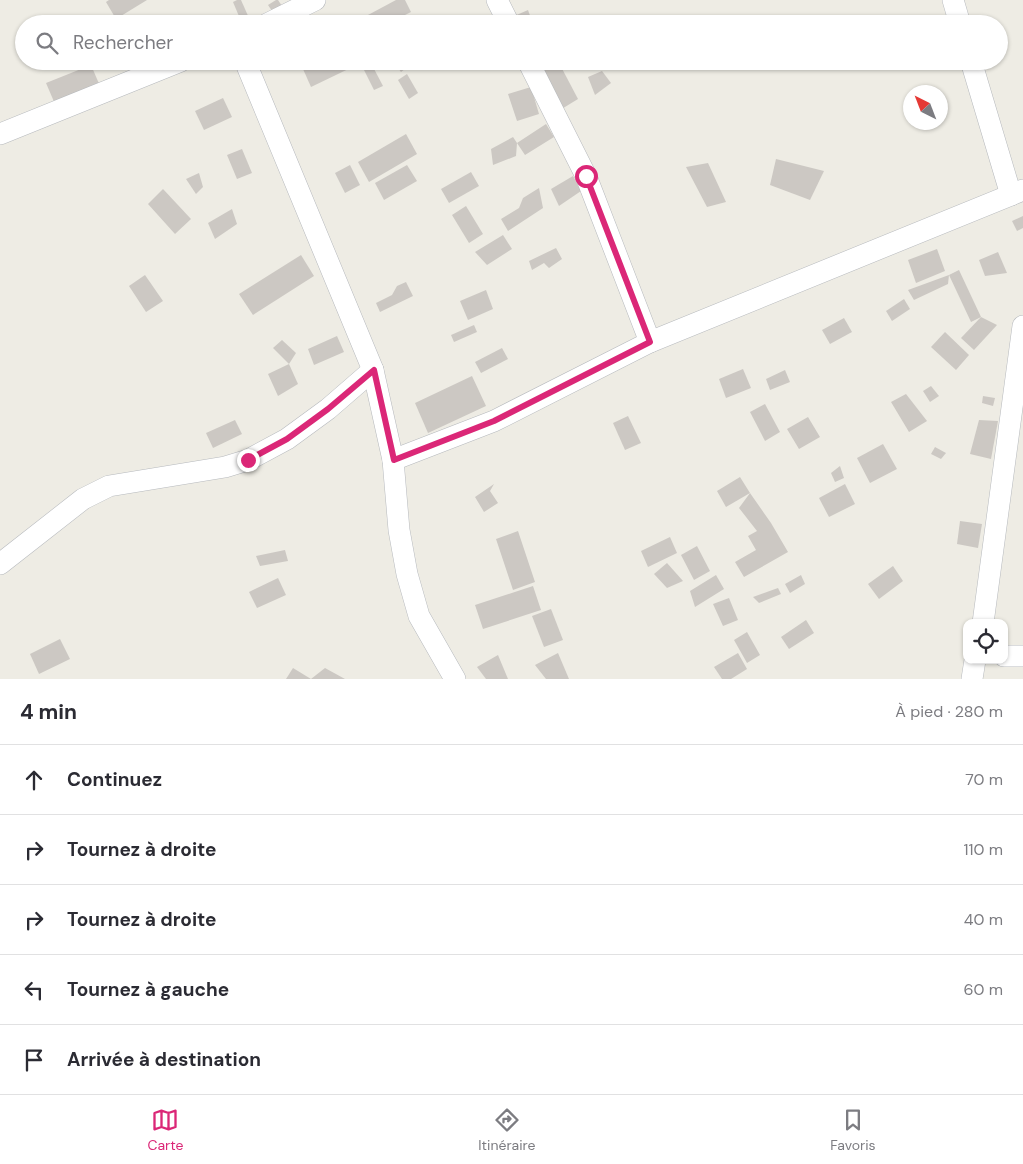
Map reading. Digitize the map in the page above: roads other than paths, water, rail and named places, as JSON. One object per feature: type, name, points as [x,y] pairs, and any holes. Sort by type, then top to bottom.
[{"type":"street","points":[[285,15],[315,0]]},
{"type":"street","points":[[497,0],[504,15]]},
{"type":"street","points":[[953,0],[957,15]]},
{"type":"street","points":[[0,134],[158,70]]},
{"type":"street","points":[[249,70],[374,370],[394,460],[399,530],[407,574],[419,616],[455,679]]},
{"type":"street","points":[[533,70],[586,176],[650,342]]},
{"type":"street","points":[[394,460],[494,421],[650,342],[1017,193],[974,70]]},
{"type":"street","points":[[984,619],[1023,326]]},
{"type":"street","points":[[0,564],[83,499],[109,486],[225,467],[248,460],[287,439],[328,409],[374,370]]},
{"type":"street","points":[[1008,656],[1023,656]]},
{"type":"street","points":[[972,679],[974,664]]}]
